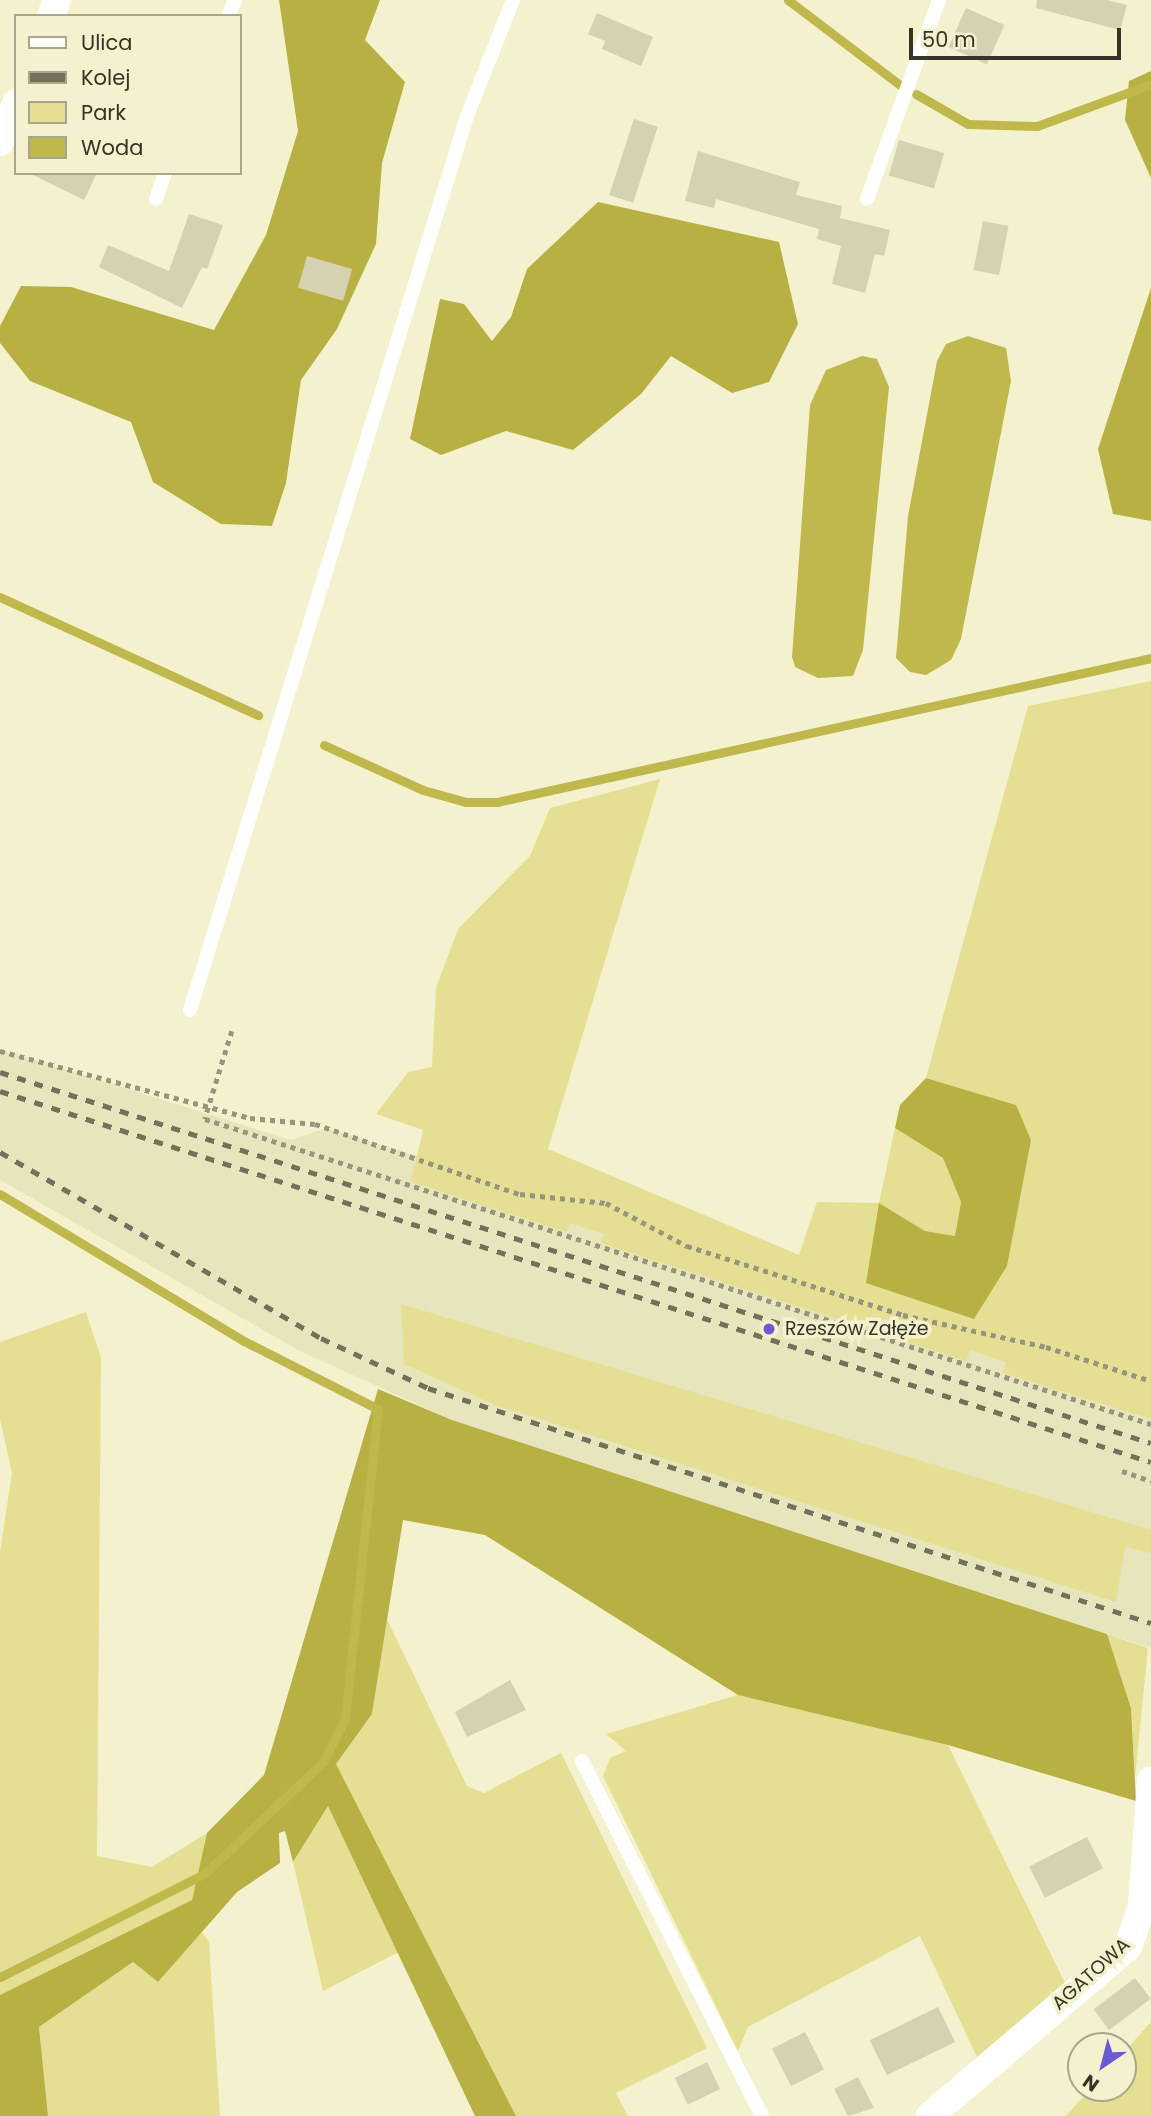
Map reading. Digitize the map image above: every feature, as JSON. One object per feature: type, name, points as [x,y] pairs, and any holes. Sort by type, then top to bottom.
[{"type":"street","points":[[0,142],[14,108]]},
{"type":"street","name":"AGATOWA","points":[[930,2116],[1128,1947],[1142,1906],[1151,1780]]},
{"type":"lane","points":[[190,1010],[467,116],[513,0]]},
{"type":"lane","points":[[867,200],[939,0]]},
{"type":"lane","points":[[156,199],[164,175]]},
{"type":"lane","points":[[582,1761],[762,2116]]},
{"type":"path","points":[[232,1031],[205,1119],[329,1163],[1151,1424]]},
{"type":"path","points":[[0,1051],[208,1107],[315,1124],[520,1194],[606,1203],[687,1246],[903,1315],[1046,1347],[1151,1381]]},
{"type":"path","points":[[1122,1471],[1151,1481]]},
{"type":"shaded area","points":[[279,0],[380,0],[365,40],[405,82],[382,163],[376,244],[337,329],[301,380],[286,483],[272,526],[221,524],[153,482],[131,422],[30,381],[0,343],[0,326],[21,286],[71,287],[214,330],[266,235],[298,131]]},
{"type":"shaded area","points":[[1151,71],[1151,178],[1125,120],[1129,81]]},
{"type":"shaded area","points":[[598,202],[779,242],[798,324],[769,382],[732,393],[671,356],[641,394],[573,450],[506,431],[441,455],[410,439],[440,299],[464,304],[492,341],[511,317],[527,269]]},
{"type":"shaded area","points":[[1151,288],[1151,521],[1113,514],[1098,449]]},
{"type":"shaded area","points":[[0,1049],[291,1140],[326,1128],[1151,1379],[1151,1648],[452,1420],[302,1352],[0,1180]]},
{"type":"shaded area","points":[[926,1078],[1016,1105],[1031,1140],[1007,1266],[974,1319],[866,1283],[879,1203],[925,1231],[955,1236],[961,1202],[943,1158],[895,1128],[900,1105]]},
{"type":"shaded area","points":[[378,1389],[452,1420],[1107,1634],[1131,1708],[1136,1801],[948,1745],[738,1695],[485,1535],[403,1520],[372,1714],[336,1764],[516,2116],[475,2116],[328,1806],[293,1862],[285,1831],[279,1833],[280,1863],[237,1892],[158,1982],[133,1962],[39,2027],[48,2116],[0,2116],[0,1995],[192,1900],[207,1833],[264,1775]]},
{"type":"green space","points":[[1151,681],[1151,1419],[1003,1373],[1006,1362],[970,1350],[966,1361],[601,1243],[604,1234],[570,1223],[566,1232],[411,1182],[423,1130],[376,1114],[408,1072],[432,1067],[436,988],[458,929],[530,856],[550,808],[660,779],[548,1149],[799,1255],[817,1202],[879,1203],[974,1319],[1016,1105],[926,1078],[1028,706]]},
{"type":"green space","points":[[895,1128],[943,1158],[961,1202],[955,1236],[925,1231],[879,1203]]},
{"type":"green space","points":[[401,1304],[1151,1530],[1151,1553],[1125,1547],[1116,1602],[495,1405],[404,1364]]},
{"type":"green space","points":[[86,1312],[101,1358],[97,1856],[152,1867],[207,1833],[192,1900],[0,1995],[0,1552],[12,1473],[0,1419],[0,1342]]},
{"type":"green space","points":[[387,1619],[467,1786],[484,1793],[561,1753],[707,2048],[616,2093],[628,2116],[516,2116],[336,1764],[372,1714]]},
{"type":"green space","points":[[1107,1634],[1148,1648],[1135,1777],[1131,1708]]},
{"type":"green space","points":[[738,1695],[948,1745],[1065,1983],[977,2057],[920,1936],[748,2027],[738,2051],[603,1776],[610,1758],[626,1751],[606,1734]]},
{"type":"green space","points":[[328,1806],[399,1952],[323,1991],[293,1862]]},
{"type":"green space","points":[[202,1932],[209,1942],[220,2116],[48,2116],[39,2027],[133,1962],[158,1982]]},
{"type":"green space","points":[[1151,2022],[1151,2116],[1066,2116],[1078,2102],[1137,2102],[1137,2038]]},
{"type":"water","points":[[968,336],[1006,348],[1011,381],[961,639],[951,660],[926,675],[910,672],[896,658],[908,516],[937,361],[946,344]]},
{"type":"water","points":[[862,356],[877,359],[889,387],[863,650],[853,676],[818,678],[795,667],[792,657],[810,405],[826,370]]},
{"type":"building","points":[[1037,0],[1107,0],[1127,5],[1120,30],[1036,8]]},
{"type":"building","points":[[966,8],[1004,25],[987,64],[949,47]]},
{"type":"building","points":[[597,13],[653,37],[641,66],[602,49],[605,41],[588,34]]},
{"type":"building","points":[[634,119],[658,127],[633,203],[609,195]]},
{"type":"building","points":[[899,140],[944,153],[934,189],[889,176]]},
{"type":"building","points":[[698,151],[800,182],[796,195],[842,206],[840,218],[890,230],[884,256],[875,254],[865,293],[832,284],[841,246],[817,239],[819,229],[716,199],[714,208],[685,201]]},
{"type":"building","points":[[33,175],[96,175],[84,200]]},
{"type":"building","points":[[189,214],[223,225],[207,269],[202,267],[182,308],[99,267],[108,245],[169,271]]},
{"type":"building","points":[[983,221],[1009,226],[999,275],[973,270]]},
{"type":"building","points":[[307,256],[352,269],[343,301],[298,288]]},
{"type":"building","points":[[510,1680],[526,1710],[467,1737],[455,1712]]},
{"type":"building","points":[[1087,1837],[1103,1868],[1045,1898],[1029,1867]]},
{"type":"building","points":[[1135,1978],[1151,1999],[1109,2030],[1093,2009]]},
{"type":"building","points":[[938,2007],[955,2042],[887,2075],[870,2040]]},
{"type":"building","points":[[805,2032],[824,2069],[791,2086],[772,2049]]},
{"type":"building","points":[[707,2062],[720,2089],[688,2105],[675,2078]]},
{"type":"building","points":[[858,2077],[874,2108],[848,2116],[834,2089]]},
{"type":"waterway","points":[[788,0],[900,85]]},
{"type":"waterway","points":[[916,94],[968,124],[1037,126],[1151,84]]},
{"type":"waterway","points":[[0,597],[258,715]]},
{"type":"waterway","points":[[324,745],[423,790],[466,802],[497,802],[1151,658]]},
{"type":"waterway","points":[[0,1194],[244,1341],[378,1409],[345,1719],[323,1762],[204,1874],[0,1977]]},
{"type":"railway","points":[[0,1072],[1151,1443]]},
{"type":"railway","points":[[0,1091],[1151,1462]]},
{"type":"railway","points":[[0,1152],[321,1338],[428,1388],[1151,1623]]},
{"type":"place","name":"Rzeszów Załęże","points":[[769,1329]]}]
